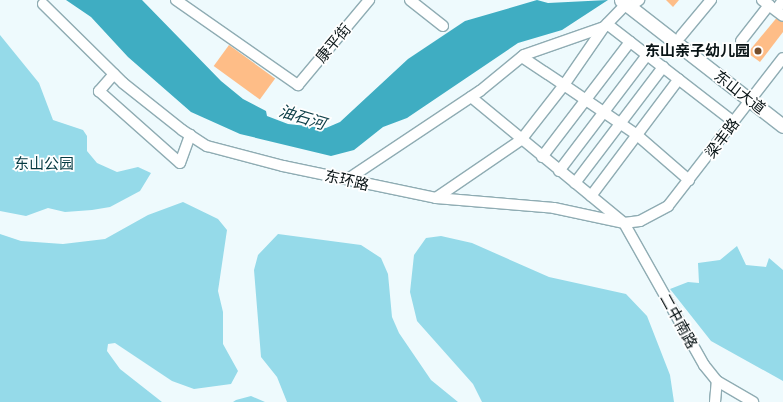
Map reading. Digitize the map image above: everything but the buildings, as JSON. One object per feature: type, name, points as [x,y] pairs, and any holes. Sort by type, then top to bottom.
[{"type":"main road","name":"东山大道","points":[[631,1],[645,14],[753,97],[783,116]]},
{"type":"main road","name":"东山大道","points":[[645,14],[681,36],[753,97],[783,126]]},
{"type":"street","name":"康平街","points":[[176,0],[298,85],[369,0]]},
{"type":"street","points":[[410,0],[443,26]]},
{"type":"street","points":[[681,36],[711,0]]},
{"type":"street","points":[[741,41],[772,8],[783,0]]},
{"type":"street","name":"东环路","points":[[43,1],[114,74],[190,135],[214,148],[436,198],[554,208],[624,222],[640,221],[668,206],[689,180]]},
{"type":"street","points":[[436,198],[521,140],[564,85],[606,26],[631,1]]},
{"type":"street","points":[[606,26],[630,42],[734,122]]},
{"type":"street","points":[[348,179],[471,97],[522,57],[606,26]]},
{"type":"street","points":[[542,157],[630,42]]},
{"type":"street","points":[[560,171],[647,55]]},
{"type":"street","points":[[522,57],[637,135],[689,180]]},
{"type":"street","name":"梁丰路","points":[[689,180],[783,58]]},
{"type":"street","points":[[575,183],[663,67]]},
{"type":"street","points":[[114,74],[99,91],[180,163],[190,135]]},
{"type":"street","points":[[591,196],[679,79]]},
{"type":"street","name":"二中南路","points":[[471,97],[521,140],[624,222],[645,254],[689,342],[717,381],[753,402]]},
{"type":"street","points":[[715,402],[717,381]]},
{"type":"green space","name":"东山公园","points":[[0,35],[39,83],[53,120],[83,130],[87,136],[87,151],[97,163],[117,172],[138,167],[151,173],[140,191],[110,207],[92,210],[65,212],[48,208],[26,216],[0,211]]},
{"type":"green space","points":[[183,202],[218,219],[227,230],[218,291],[223,312],[223,344],[238,371],[231,384],[194,389],[172,381],[115,343],[108,344],[107,351],[120,369],[162,402],[0,402],[0,234],[21,241],[63,244],[105,239],[148,215]]},
{"type":"green space","points":[[278,234],[361,245],[381,258],[388,274],[392,317],[399,333],[431,380],[458,402],[287,402],[277,377],[261,357],[254,270],[258,255]]},
{"type":"green space","points":[[441,236],[472,243],[549,277],[626,294],[647,316],[670,375],[674,402],[482,402],[473,384],[417,321],[410,292],[414,255],[426,238]]},
{"type":"green space","points":[[737,246],[746,265],[766,267],[769,258],[783,270],[783,381],[711,341],[670,289],[688,282],[699,283],[698,263],[720,260]]},
{"type":"green space","points":[[251,396],[265,402],[233,402],[236,400]]},
{"type":"shaded area","points":[[66,0],[142,0],[221,81],[243,99],[266,111],[267,116],[288,124],[326,128],[340,122],[408,59],[465,21],[537,0],[548,3],[608,0],[562,30],[518,43],[407,118],[383,127],[354,150],[331,156],[240,134],[191,112],[128,57],[91,17]]},
{"type":"place","name":"东山亲子幼儿园","points":[[758,51]]},
{"type":"water label","name":"油石河","points":[[302,118]]}]
